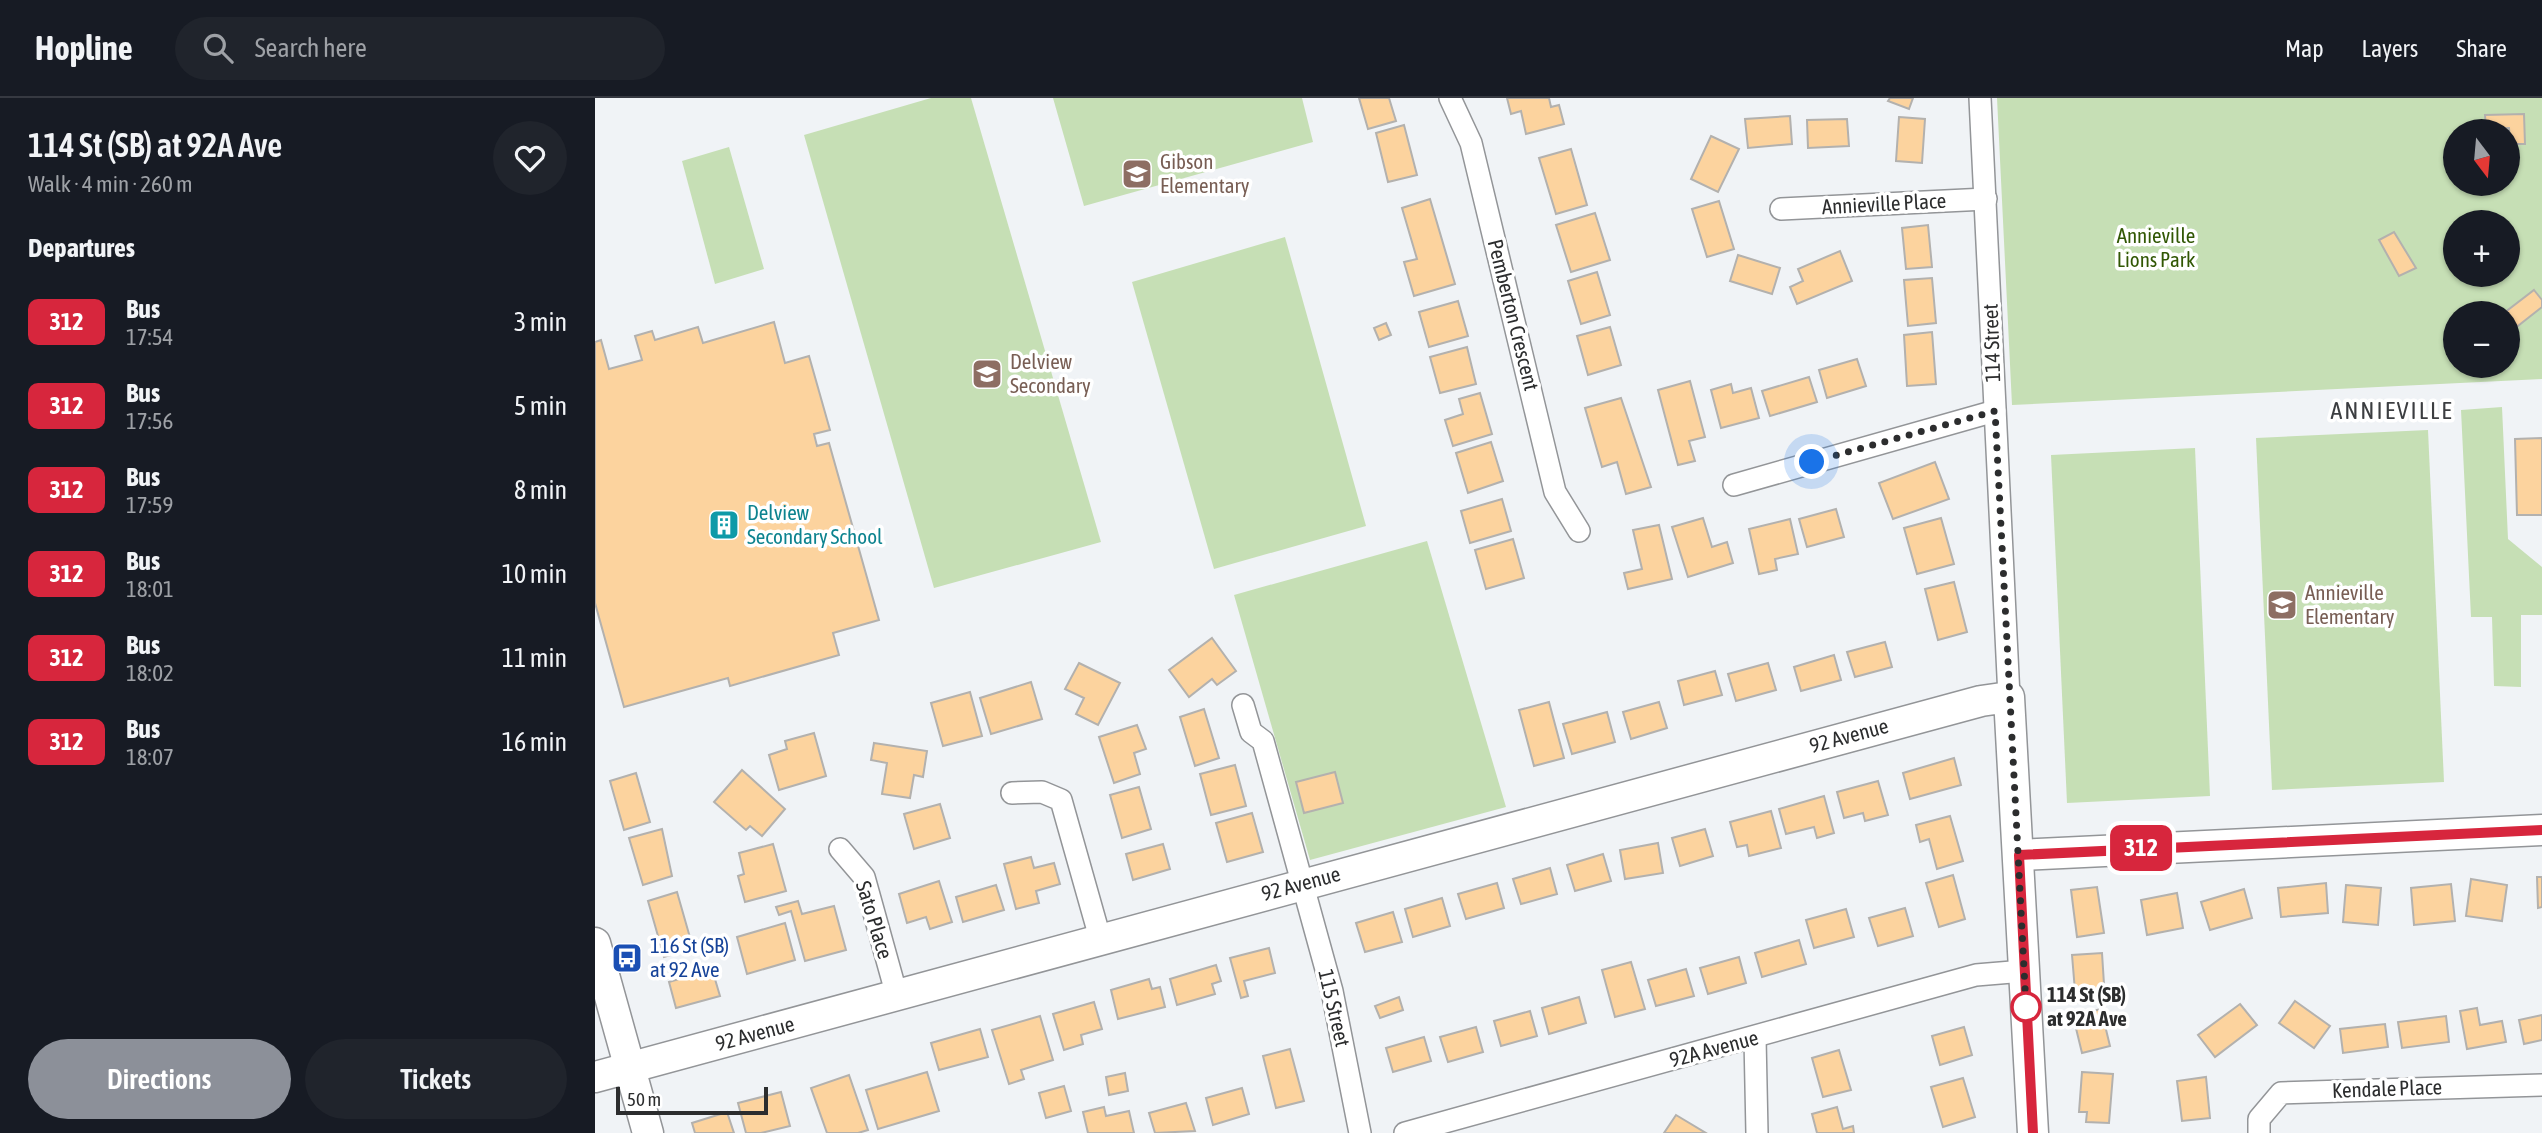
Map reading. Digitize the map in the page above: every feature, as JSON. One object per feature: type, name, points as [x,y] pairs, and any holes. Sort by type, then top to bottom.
[{"type":"street","name":"Pemberton Crescent","points":[[1450,98],[1471,143],[1555,492],[1579,531]]},
{"type":"street","name":"114 Street","points":[[1980,98],[2033,1133]]},
{"type":"street","name":"Annieville Place","points":[[1781,209],[1986,199]]},
{"type":"street","points":[[1734,485],[1995,411]]},
{"type":"street","name":"92 Avenue","points":[[595,1077],[1981,701],[2009,697]]},
{"type":"street","name":"115 Street","points":[[1243,705],[1251,732],[1263,741],[1304,883],[1332,991],[1360,1133]]},
{"type":"street","points":[[1012,793],[1042,792],[1061,800],[1100,938]]},
{"type":"street","points":[[2019,855],[2542,830]]},
{"type":"street","name":"Sato Place","points":[[840,849],[864,877],[897,996]]},
{"type":"street","points":[[595,943],[647,1133]]},
{"type":"street","name":"92A Avenue","points":[[1405,1133],[1976,975],[2024,971]]},
{"type":"street","points":[[1755,1038],[1757,1133]]},
{"type":"street","name":"Kendale Place","points":[[2259,1133],[2259,1119],[2281,1093],[2542,1084]]},
{"type":"green space","points":[[931,98],[971,98],[1101,542],[934,588],[804,135]]},
{"type":"green space","name":"Gibson Elementary","points":[[1053,98],[1302,98],[1313,142],[1084,206]]},
{"type":"green space","name":"Annieville Lions Park","points":[[1997,98],[2542,98],[2542,379],[2012,405]]},
{"type":"green space","points":[[729,147],[764,269],[715,284],[682,161]]},
{"type":"green space","points":[[1285,237],[1366,526],[1214,569],[1132,282]]},
{"type":"green space","points":[[2502,407],[2508,539],[2542,567],[2542,615],[2521,615],[2521,687],[2494,686],[2492,617],[2471,617],[2461,410]]},
{"type":"green space","points":[[2428,430],[2444,782],[2272,790],[2256,438]]},
{"type":"green space","points":[[2195,448],[2210,796],[2067,803],[2051,455]]},
{"type":"green space","points":[[1427,541],[1506,807],[1310,860],[1234,595]]},
{"type":"building","points":[[1359,98],[1389,98],[1396,121],[1368,129]]},
{"type":"building","points":[[1507,98],[1549,98],[1551,107],[1559,105],[1564,124],[1526,134],[1521,111],[1511,114]]},
{"type":"building","points":[[1890,98],[1913,98],[1909,109],[1888,101]]},
{"type":"building","points":[[2524,114],[2525,144],[2520,144],[2520,119],[2485,119],[2485,115]]},
{"type":"building","points":[[1790,116],[1792,144],[1748,148],[1745,119]]},
{"type":"building","points":[[1899,117],[1925,119],[1922,163],[1896,161]]},
{"type":"building","points":[[1847,119],[1849,146],[1808,148],[1807,120]]},
{"type":"building","points":[[1404,125],[1417,175],[1388,182],[1376,133]]},
{"type":"building","points":[[1711,136],[1739,149],[1718,192],[1691,179]]},
{"type":"building","points":[[1571,149],[1587,205],[1556,214],[1539,158]]},
{"type":"building","points":[[1430,199],[1455,284],[1414,296],[1404,262],[1417,259],[1402,208]]},
{"type":"building","points":[[1719,201],[1734,249],[1707,257],[1692,209]]},
{"type":"building","points":[[1595,213],[1610,260],[1571,272],[1556,225]]},
{"type":"building","points":[[1928,225],[1932,267],[1906,269],[1902,228]]},
{"type":"building","points":[[2394,232],[2416,268],[2399,276],[2379,240]]},
{"type":"building","points":[[1840,251],[1852,281],[1797,304],[1790,287],[1803,281],[1798,269]]},
{"type":"building","points":[[1738,255],[1780,268],[1772,294],[1730,281]]},
{"type":"building","points":[[1597,272],[1610,315],[1581,324],[1568,281]]},
{"type":"building","points":[[1932,278],[1936,323],[1908,326],[1904,280]]},
{"type":"building","points":[[2534,290],[2542,300],[2542,307],[2520,324],[2520,301]]},
{"type":"building","points":[[1458,301],[1468,336],[1429,347],[1419,312]]},
{"type":"building","name":"Delview Secondary School","points":[[774,322],[785,363],[809,356],[830,430],[814,434],[817,446],[829,443],[879,620],[833,633],[839,655],[730,686],[728,678],[624,707],[595,603],[595,342],[601,340],[609,369],[642,360],[635,336],[652,331],[655,340],[698,327],[703,343]]},
{"type":"building","points":[[1386,323],[1391,335],[1379,340],[1374,328]]},
{"type":"building","points":[[1610,327],[1621,365],[1588,375],[1577,336]]},
{"type":"building","points":[[1932,332],[1936,384],[1907,386],[1904,335]]},
{"type":"building","points":[[1467,347],[1476,384],[1440,393],[1430,357]]},
{"type":"building","points":[[1857,359],[1866,386],[1827,398],[1819,370]]},
{"type":"building","points":[[1809,377],[1817,402],[1770,416],[1762,391]]},
{"type":"building","points":[[1690,381],[1705,437],[1689,441],[1695,461],[1678,465],[1658,390]]},
{"type":"building","points":[[1731,384],[1733,393],[1751,388],[1759,418],[1721,428],[1711,390]]},
{"type":"building","points":[[1480,393],[1492,434],[1453,446],[1445,420],[1463,414],[1459,399]]},
{"type":"building","points":[[1621,398],[1651,487],[1626,494],[1617,462],[1602,467],[1585,408]]},
{"type":"building","points":[[2542,438],[2542,515],[2517,515],[2515,439]]},
{"type":"building","points":[[1491,442],[1503,481],[1468,493],[1456,453]]},
{"type":"building","points":[[1935,462],[1949,499],[1893,519],[1879,483]]},
{"type":"building","points":[[1502,499],[1511,531],[1470,543],[1461,511]]},
{"type":"building","points":[[1836,509],[1844,537],[1807,547],[1799,519]]},
{"type":"building","points":[[1703,518],[1712,547],[1727,542],[1733,563],[1688,577],[1672,527]]},
{"type":"building","points":[[1941,518],[1954,564],[1917,574],[1904,528]]},
{"type":"building","points":[[1790,519],[1798,554],[1775,559],[1777,570],[1759,574],[1749,529]]},
{"type":"building","points":[[1659,525],[1672,579],[1628,589],[1624,573],[1642,569],[1633,530]]},
{"type":"building","points":[[1513,539],[1524,578],[1486,589],[1475,550]]},
{"type":"building","points":[[1954,582],[1967,632],[1938,640],[1925,589]]},
{"type":"building","points":[[1212,638],[1236,671],[1217,685],[1212,679],[1189,697],[1169,670]]},
{"type":"building","points":[[1885,642],[1892,667],[1855,677],[1847,652]]},
{"type":"building","points":[[1834,655],[1841,680],[1801,691],[1794,667]]},
{"type":"building","points":[[1079,663],[1120,683],[1098,725],[1076,714],[1084,698],[1065,689]]},
{"type":"building","points":[[1768,663],[1776,690],[1736,701],[1728,674]]},
{"type":"building","points":[[1715,671],[1722,695],[1684,705],[1678,681]]},
{"type":"building","points":[[1031,682],[1042,719],[991,734],[980,698]]},
{"type":"building","points":[[970,692],[982,736],[943,746],[931,703]]},
{"type":"building","points":[[1549,702],[1564,758],[1534,766],[1519,710]]},
{"type":"building","points":[[1659,702],[1667,728],[1631,739],[1623,712]]},
{"type":"building","points":[[1204,709],[1219,758],[1195,766],[1180,717]]},
{"type":"building","points":[[1607,712],[1615,742],[1572,754],[1563,724]]},
{"type":"building","points":[[1137,725],[1146,749],[1134,753],[1140,774],[1114,783],[1099,737]]},
{"type":"building","points":[[814,733],[826,776],[779,790],[769,755],[787,749],[785,741]]},
{"type":"building","points":[[874,743],[927,751],[923,777],[914,775],[910,798],[882,794],[887,763],[871,760]]},
{"type":"building","points":[[1954,758],[1961,785],[1910,799],[1903,773]]},
{"type":"building","points":[[1235,765],[1246,806],[1211,815],[1200,774]]},
{"type":"building","points":[[742,770],[785,809],[762,836],[750,826],[746,830],[714,802]]},
{"type":"building","points":[[1335,772],[1343,803],[1304,813],[1296,782]]},
{"type":"building","points":[[636,773],[650,822],[624,830],[610,781]]},
{"type":"building","points":[[1878,781],[1888,815],[1865,821],[1863,813],[1844,818],[1837,792]]},
{"type":"building","points":[[1139,787],[1151,829],[1122,838],[1110,795]]},
{"type":"building","points":[[1824,796],[1834,833],[1817,838],[1814,827],[1786,834],[1779,809]]},
{"type":"building","points":[[940,804],[950,838],[914,849],[904,814]]},
{"type":"building","points":[[1771,811],[1781,848],[1749,856],[1747,845],[1737,847],[1730,822]]},
{"type":"building","points":[[1252,813],[1263,852],[1227,862],[1216,823]]},
{"type":"building","points":[[1950,816],[1963,861],[1937,869],[1929,839],[1920,842],[1916,825]]},
{"type":"building","points":[[662,829],[672,876],[643,885],[629,838]]},
{"type":"building","points":[[1705,829],[1713,856],[1680,866],[1672,838]]},
{"type":"building","points":[[1658,843],[1663,873],[1625,879],[1620,850]]},
{"type":"building","points":[[773,844],[786,891],[745,902],[738,876],[744,874],[739,853]]},
{"type":"building","points":[[1163,844],[1170,869],[1133,880],[1126,854]]},
{"type":"building","points":[[1603,854],[1611,881],[1575,891],[1567,865]]},
{"type":"building","points":[[1031,857],[1034,868],[1054,863],[1060,884],[1036,891],[1039,903],[1016,909],[1004,864]]},
{"type":"building","points":[[1550,868],[1557,894],[1521,904],[1513,879]]},
{"type":"building","points":[[1953,875],[1965,919],[1939,927],[1926,883]]},
{"type":"building","points":[[2537,877],[2542,877],[2542,907],[2538,908]]},
{"type":"building","points":[[2471,879],[2507,885],[2502,921],[2466,916]]},
{"type":"building","points":[[939,881],[952,922],[930,929],[926,917],[907,923],[899,894]]},
{"type":"building","points":[[1497,883],[1504,908],[1466,919],[1458,894]]},
{"type":"building","points":[[2326,883],[2328,913],[2281,917],[2278,888]]},
{"type":"building","points":[[2451,884],[2455,921],[2414,925],[2411,888]]},
{"type":"building","points":[[996,885],[1004,910],[963,922],[956,897]]},
{"type":"building","points":[[2346,885],[2381,888],[2378,925],[2343,922]]},
{"type":"building","points":[[2097,887],[2104,933],[2077,937],[2071,890]]},
{"type":"building","points":[[2244,889],[2252,918],[2210,930],[2201,902]]},
{"type":"building","points":[[677,892],[693,948],[664,957],[648,901]]},
{"type":"building","points":[[2177,893],[2183,928],[2147,935],[2141,900]]},
{"type":"building","points":[[1442,898],[1450,926],[1413,937],[1405,909]]},
{"type":"building","points":[[798,901],[802,914],[834,906],[846,950],[805,961],[791,911],[779,915],[776,907]]},
{"type":"building","points":[[1905,908],[1913,936],[1878,946],[1869,918]]},
{"type":"building","points":[[1846,909],[1854,937],[1814,948],[1806,920]]},
{"type":"building","points":[[1393,912],[1402,942],[1365,952],[1356,923]]},
{"type":"building","points":[[785,923],[795,960],[747,974],[737,937]]},
{"type":"building","points":[[1799,940],[1806,964],[1762,977],[1755,953]]},
{"type":"building","points":[[1269,948],[1275,973],[1244,981],[1248,996],[1241,998],[1230,958]]},
{"type":"building","points":[[2102,953],[2105,1000],[2076,1003],[2072,955]]},
{"type":"building","points":[[1739,957],[1746,983],[1708,994],[1700,968]]},
{"type":"building","points":[[1631,962],[1645,1009],[1615,1017],[1602,970]]},
{"type":"building","points":[[1216,965],[1221,981],[1212,984],[1215,994],[1177,1005],[1170,979]]},
{"type":"building","points":[[712,969],[720,996],[676,1008],[669,982]]},
{"type":"building","points":[[1686,969],[1694,996],[1656,1006],[1648,980]]},
{"type":"building","points":[[1149,979],[1152,989],[1160,987],[1165,1007],[1118,1019],[1111,990]]},
{"type":"building","points":[[1399,997],[1403,1010],[1380,1018],[1375,1006]]},
{"type":"building","points":[[1579,997],[1586,1023],[1549,1034],[1542,1008]]},
{"type":"building","points":[[2295,1001],[2330,1026],[2314,1048],[2279,1023]]},
{"type":"building","points":[[1094,1002],[1102,1029],[1081,1035],[1083,1044],[1064,1050],[1053,1014]]},
{"type":"building","points":[[2240,1004],[2257,1025],[2215,1057],[2198,1035]]},
{"type":"building","points":[[2477,1008],[2480,1025],[2502,1021],[2506,1042],[2467,1049],[2460,1011]]},
{"type":"building","points":[[2101,1009],[2110,1046],[2082,1053],[2073,1016]]},
{"type":"building","points":[[1530,1011],[1537,1036],[1501,1046],[1494,1021]]},
{"type":"building","points":[[2542,1015],[2542,1040],[2524,1044],[2519,1020]]},
{"type":"building","points":[[1040,1016],[1053,1060],[1021,1070],[1024,1079],[1009,1084],[992,1030]]},
{"type":"building","points":[[2446,1016],[2449,1042],[2402,1048],[2398,1022]]},
{"type":"building","points":[[2385,1024],[2388,1047],[2343,1053],[2340,1029]]},
{"type":"building","points":[[1476,1027],[1483,1052],[1448,1062],[1440,1037]]},
{"type":"building","points":[[1964,1027],[1972,1055],[1940,1065],[1932,1036]]},
{"type":"building","points":[[980,1029],[988,1057],[939,1070],[931,1043]]},
{"type":"building","points":[[1424,1037],[1431,1061],[1393,1072],[1386,1048]]},
{"type":"building","points":[[1290,1049],[1304,1101],[1276,1108],[1263,1056]]},
{"type":"building","points":[[1839,1050],[1851,1090],[1823,1097],[1812,1058]]},
{"type":"building","points":[[927,1072],[939,1111],[878,1129],[866,1090]]},
{"type":"building","points":[[2082,1072],[2113,1074],[2109,1123],[2086,1122],[2087,1112],[2079,1112]]},
{"type":"building","points":[[1125,1073],[1128,1091],[1109,1095],[1106,1077]]},
{"type":"building","points":[[849,1075],[868,1130],[858,1133],[827,1133],[811,1088]]},
{"type":"building","points":[[2206,1077],[2210,1118],[2182,1121],[2177,1081]]},
{"type":"building","points":[[1963,1078],[1975,1117],[1943,1127],[1931,1087]]},
{"type":"building","points":[[1064,1086],[1071,1111],[1046,1118],[1039,1093]]},
{"type":"building","points":[[1242,1088],[1249,1114],[1213,1125],[1206,1098]]},
{"type":"building","points":[[781,1092],[790,1126],[761,1133],[746,1133],[738,1103]]},
{"type":"building","points":[[1186,1103],[1195,1131],[1155,1133],[1149,1113]]},
{"type":"building","points":[[1104,1107],[1106,1116],[1129,1111],[1134,1133],[1088,1133],[1083,1112]]},
{"type":"building","points":[[1837,1107],[1843,1129],[1853,1126],[1854,1133],[1817,1133],[1812,1114]]},
{"type":"building","points":[[727,1112],[734,1133],[695,1133],[692,1123]]},
{"type":"building","points":[[1676,1115],[1706,1133],[1664,1133]]},
{"type":"bus line","name":"312","points":[[2033,1133],[2019,855],[2542,830]]},
{"type":"place","name":"Gibson Elementary","points":[[1137,174]]},
{"type":"place","name":"Delview Secondary","points":[[987,374]]},
{"type":"place","name":"Delview Secondary School","points":[[724,525]]},
{"type":"place","name":"Annieville Elementary","points":[[2282,605]]},
{"type":"place","name":"116 St (SB) at 92 Ave","points":[[627,958]]},
{"type":"place","name":"114 St (SB) at 92A Ave","points":[[2026,1007]]},
{"type":"district","name":"ANNIEVILLE","points":[[2392,411]]},
{"type":"route","points":[[1812,462],[1969,416],[1995,411],[2026,1007]]}]
